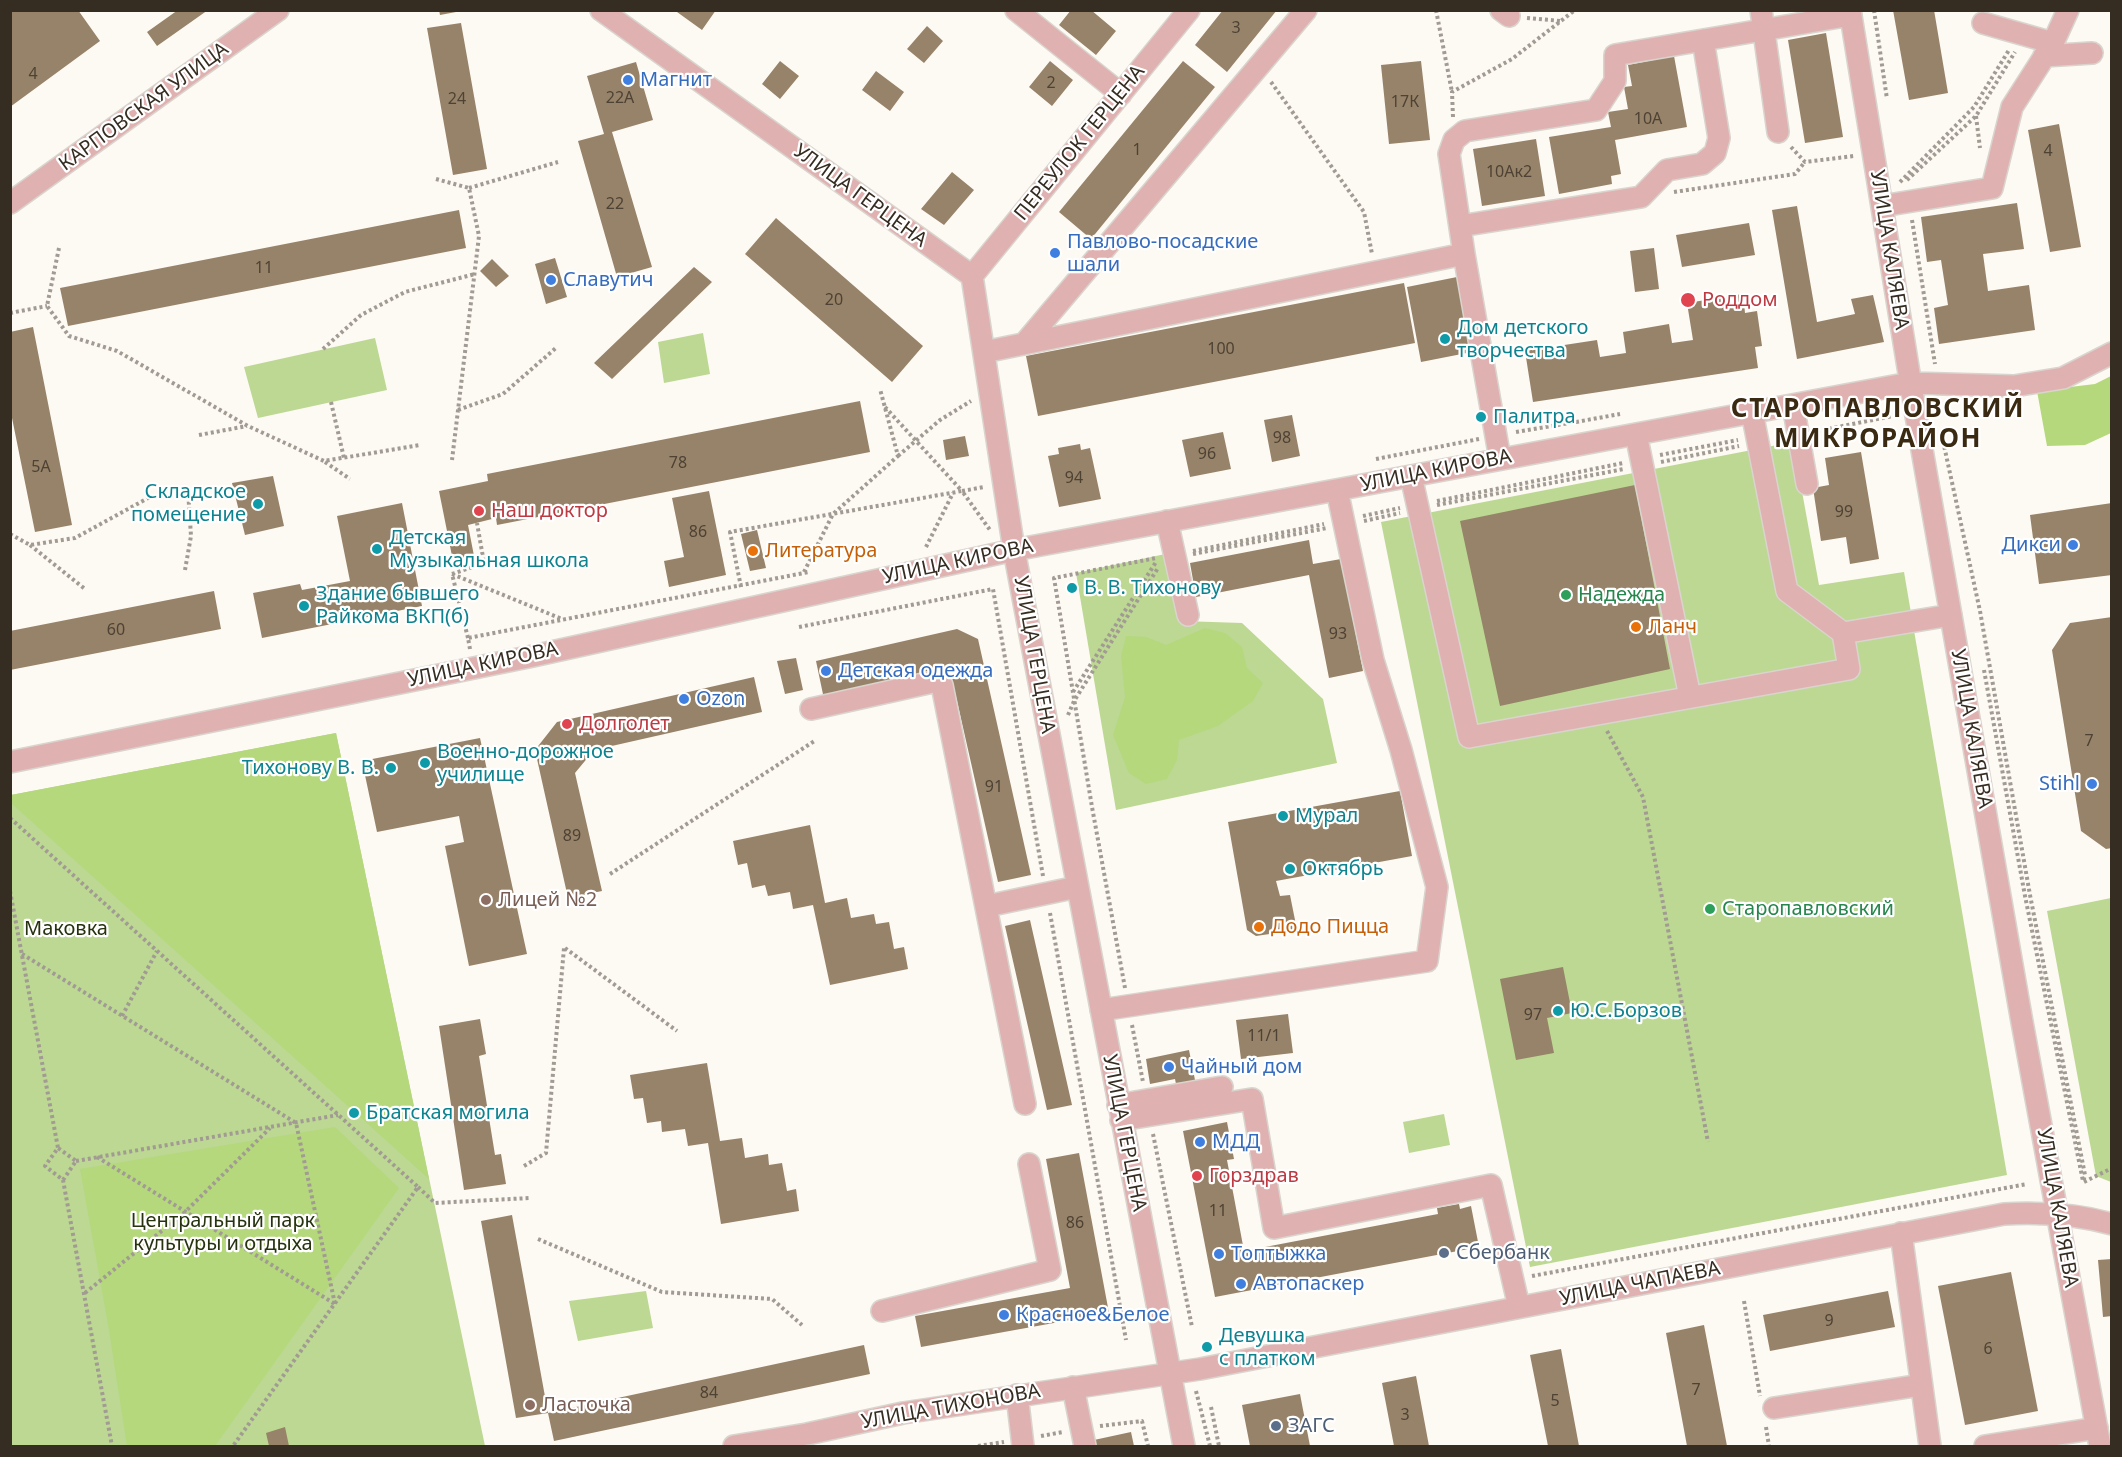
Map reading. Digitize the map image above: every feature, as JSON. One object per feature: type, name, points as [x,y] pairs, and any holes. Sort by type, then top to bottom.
[{"type":"street","name":"КАРПОВСКАЯ УЛИЦА","points":[[10,203],[278,10]]},
{"type":"street","name":"УЛИЦА ГЕРЦЕНА","points":[[601,10],[972,276],[1014,550],[1184,1446]]},
{"type":"street","points":[[1016,10],[1121,94]]},
{"type":"street","name":"ПЕРЕУЛОК ГЕРЦЕНА","points":[[972,276],[1189,10]]},
{"type":"street","points":[[1024,344],[1306,10]]},
{"type":"street","points":[[1882,206],[1992,188],[2012,107],[2049,49],[2068,10]]},
{"type":"street","points":[[1500,459],[1449,154],[1454,140],[1465,131],[1596,110],[1615,81],[1614,55],[1703,40],[1762,20],[1850,13]]},
{"type":"street","name":"УЛИЦА КАЛЯЕВА","points":[[1850,13],[1910,383],[2098,1437]]},
{"type":"street","points":[[1762,20],[1778,132]]},
{"type":"street","points":[[1983,23],[2023,34],[2049,49],[2092,53]]},
{"type":"street","points":[[1460,226],[1641,197],[1667,170],[1702,164],[1715,153],[1719,138],[1703,40]]},
{"type":"street","points":[[984,352],[1464,254]]},
{"type":"street","name":"УЛИЦА КИРОВА","points":[[10,762],[475,667],[1014,550],[1910,383],[2014,386],[2063,378],[2112,353]]},
{"type":"street","points":[[1792,405],[1807,484]]},
{"type":"street","points":[[1410,476],[1469,737],[1849,669],[1843,633],[1787,591],[1752,412]]},
{"type":"street","points":[[1636,434],[1690,697]]},
{"type":"street","points":[[1101,1010],[1427,961],[1437,887],[1401,750],[1373,660],[1337,489]]},
{"type":"street","points":[[1167,521],[1188,615]]},
{"type":"street","points":[[1843,633],[1951,615]]},
{"type":"street","points":[[811,709],[940,682],[987,906],[1025,1104]]},
{"type":"street","points":[[987,906],[1077,887]]},
{"type":"street","points":[[1148,1108],[1222,1087]]},
{"type":"street","points":[[1120,1112],[1252,1099],[1274,1228],[1491,1185],[1519,1307]]},
{"type":"street","points":[[882,1311],[1050,1270],[1029,1164]]},
{"type":"street","name":"УЛИЦА ЧАПАЕВА","points":[[1170,1373],[2004,1214],[2075,1215],[2112,1224]]},
{"type":"street","points":[[1901,1233],[1930,1446]]},
{"type":"street","name":"УЛИЦА ТИХОНОВА","points":[[734,1446],[808,1440],[903,1413],[1170,1373]]},
{"type":"street","points":[[1767,1411],[1922,1385]]},
{"type":"street","points":[[1073,1387],[1085,1446]]},
{"type":"street","points":[[1017,1395],[1023,1446]]},
{"type":"street","points":[[1985,1446],[2098,1437]]},
{"type":"path","points":[[1436,10],[1452,92],[1454,140]]},
{"type":"path","points":[[1452,92],[1512,59],[1575,10]]},
{"type":"path","points":[[1505,13],[1561,21]]},
{"type":"path","points":[[1899,182],[1974,107],[2023,34]]},
{"type":"path","points":[[1938,384],[1906,181],[1976,116],[2023,34]]},
{"type":"path","points":[[1259,66],[1364,212],[1376,272]]},
{"type":"path","points":[[1974,107],[1982,159]]},
{"type":"path","points":[[1778,132],[1805,162]]},
{"type":"path","points":[[1641,197],[1795,174],[1805,162],[1873,153]]},
{"type":"path","points":[[436,179],[469,188],[558,162]]},
{"type":"path","points":[[452,460],[479,236],[469,188]]},
{"type":"path","points":[[59,248],[47,306],[69,336],[117,351],[248,426],[324,461],[350,479]]},
{"type":"path","points":[[323,350],[361,315],[405,292],[475,274]]},
{"type":"path","points":[[10,313],[47,306]]},
{"type":"path","points":[[458,410],[503,394],[557,347]]},
{"type":"path","points":[[880,389],[898,456]]},
{"type":"path","points":[[804,573],[833,514],[940,420],[979,396]]},
{"type":"path","points":[[331,402],[344,458]]},
{"type":"path","points":[[885,406],[962,491],[993,534]]},
{"type":"path","points":[[1798,434],[1915,411]]},
{"type":"path","points":[[199,435],[248,426]]},
{"type":"path","points":[[1941,430],[1980,611],[2030,895],[2085,1175],[2083,1182]]},
{"type":"path","points":[[1376,459],[1496,436]]},
{"type":"path","points":[[1069,723],[1067,712],[1163,560],[1757,439]]},
{"type":"path","points":[[1938,442],[1949,499]]},
{"type":"path","points":[[324,461],[420,444]]},
{"type":"path","points":[[746,609],[730,532],[993,485]]},
{"type":"path","points":[[185,570],[191,536],[188,489]]},
{"type":"path","points":[[926,547],[953,492]]},
{"type":"path","points":[[30,545],[75,538],[150,497]]},
{"type":"path","points":[[452,574],[484,563],[477,523]]},
{"type":"path","points":[[10,534],[30,545],[85,589]]},
{"type":"path","points":[[915,550],[938,545]]},
{"type":"path","points":[[1072,693],[1159,557],[1054,578],[1072,693],[1128,1006],[1192,1327]]},
{"type":"path","points":[[468,638],[815,571]]},
{"type":"path","points":[[452,574],[564,619]]},
{"type":"path","points":[[452,574],[475,667]]},
{"type":"path","points":[[799,627],[993,589],[1126,1340]]},
{"type":"path","points":[[1983,669],[2027,908],[2083,1182]]},
{"type":"path","points":[[1601,713],[1603,723],[1642,797],[1708,1142]]},
{"type":"path","points":[[610,874],[816,740]]},
{"type":"path","points":[[10,818],[435,1203],[530,1198]]},
{"type":"path","points":[[10,891],[58,1149],[76,1161],[339,1115]]},
{"type":"path","points":[[524,1166],[546,1153],[564,948],[678,1031]]},
{"type":"path","points":[[122,1016],[157,951]]},
{"type":"path","points":[[22,954],[296,1123],[335,1305]]},
{"type":"path","points":[[85,1293],[185,1212],[271,1127]]},
{"type":"path","points":[[58,1149],[45,1166],[63,1180],[112,1446]]},
{"type":"path","points":[[97,1157],[335,1305]]},
{"type":"path","points":[[63,1180],[76,1161]]},
{"type":"path","points":[[2083,1182],[2112,1168]]},
{"type":"path","points":[[1513,1279],[2027,1184]]},
{"type":"path","points":[[233,1446],[418,1187]]},
{"type":"path","points":[[538,1239],[662,1292],[772,1299],[802,1325]]},
{"type":"path","points":[[1744,1301],[1767,1411],[1769,1446]]},
{"type":"path","points":[[1211,1407],[1219,1446]]},
{"type":"path","points":[[1142,1421],[1148,1446]]},
{"type":"green space","points":[[703,333],[710,374],[664,383],[658,342]]},
{"type":"green space","points":[[375,338],[387,390],[258,418],[244,367]]},
{"type":"green space","points":[[2111,376],[2111,433],[2085,445],[2047,446],[2037,391],[2095,384]]},
{"type":"green space","name":"Старопавловский","points":[[1793,442],[1819,585],[1904,572],[2007,1175],[1530,1267],[1381,522]]},
{"type":"green space","points":[[1170,553],[1182,621],[1242,623],[1323,699],[1337,763],[1116,810],[1076,573]]},
{"type":"green space","points":[[1205,628],[1225,633],[1242,647],[1247,668],[1263,683],[1253,701],[1218,726],[1179,740],[1177,760],[1167,779],[1146,784],[1129,773],[1113,735],[1125,697],[1121,656],[1126,636],[1146,637],[1166,645]]},
{"type":"green space","name":"Центральный парк культуры и отдыха","points":[[336,733],[485,1446],[11,1446],[11,795]]},
{"type":"green space","points":[[336,733],[429,1179],[11,803],[11,795]]},
{"type":"green space","points":[[2112,898],[2111,1182],[2096,1176],[2047,911]]},
{"type":"green space","points":[[1444,1114],[1450,1145],[1409,1153],[1403,1122]]},
{"type":"green space","points":[[335,1127],[399,1188],[215,1446],[127,1446],[80,1169]]},
{"type":"green space","points":[[646,1291],[653,1328],[578,1341],[569,1301]]},
{"type":"building","points":[[10,10],[78,10],[100,41],[10,107]]},
{"type":"building","points":[[178,10],[208,10],[157,46],[147,32]]},
{"type":"building","points":[[439,10],[456,10],[456,12],[440,15]]},
{"type":"building","points":[[678,10],[716,10],[702,30],[677,12]]},
{"type":"building","points":[[1071,10],[1091,10],[1116,31],[1096,55],[1059,25]]},
{"type":"building","points":[[1223,10],[1277,10],[1227,72],[1195,45]]},
{"type":"building","points":[[1893,10],[1934,10],[1948,93],[1909,100]]},
{"type":"building","points":[[461,23],[487,169],[453,175],[427,28]]},
{"type":"building","points":[[927,26],[943,41],[924,63],[907,49]]},
{"type":"building","points":[[1826,33],[1843,137],[1805,143],[1788,40]]},
{"type":"building","points":[[1674,56],[1687,127],[1615,140],[1621,174],[1611,176],[1612,184],[1559,194],[1549,137],[1611,127],[1608,112],[1628,109],[1624,87],[1632,86],[1628,65]]},
{"type":"building","points":[[780,61],[799,76],[780,99],[762,84]]},
{"type":"building","points":[[1050,61],[1073,80],[1052,106],[1029,87]]},
{"type":"building","points":[[1183,61],[1215,87],[1091,239],[1059,212]]},
{"type":"building","points":[[1421,61],[1430,140],[1389,144],[1381,65]]},
{"type":"building","points":[[636,62],[653,120],[612,132],[652,267],[617,277],[578,141],[604,134],[587,76]]},
{"type":"building","points":[[876,71],[904,92],[890,111],[862,90]]},
{"type":"building","points":[[2059,124],[2081,247],[2050,252],[2028,130]]},
{"type":"building","points":[[1536,139],[1545,196],[1482,206],[1473,149]]},
{"type":"building","points":[[952,172],[974,190],[944,225],[921,209]]},
{"type":"building","points":[[2017,203],[2024,249],[1983,254],[1988,291],[2029,285],[2035,330],[1939,344],[1934,308],[1948,305],[1941,260],[1927,262],[1921,217]]},
{"type":"building","points":[[1797,206],[1817,322],[1855,314],[1851,299],[1873,295],[1884,342],[1797,359],[1772,210]]},
{"type":"building","points":[[459,210],[466,248],[68,326],[60,288]]},
{"type":"building","points":[[776,218],[923,346],[892,382],[745,254]]},
{"type":"building","points":[[1749,223],[1755,255],[1682,267],[1676,235]]},
{"type":"building","points":[[1654,248],[1659,289],[1635,292],[1630,251]]},
{"type":"building","name":"Славутич","points":[[555,258],[567,297],[546,304],[535,264]]},
{"type":"building","points":[[492,259],[509,276],[496,287],[480,271]]},
{"type":"building","points":[[694,267],[712,282],[612,379],[594,363]]},
{"type":"building","points":[[1457,277],[1472,352],[1421,362],[1407,287]]},
{"type":"building","points":[[1404,283],[1415,343],[1038,416],[1026,356]]},
{"type":"building","points":[[1743,294],[1745,313],[1757,311],[1762,346],[1755,347],[1758,368],[1533,402],[1525,351],[1597,340],[1600,357],[1626,353],[1623,332],[1669,324],[1672,343],[1693,340],[1687,303]]},
{"type":"building","points":[[33,327],[72,525],[35,532],[10,408],[10,332]]},
{"type":"building","points":[[860,401],[870,452],[497,525],[496,518],[468,525],[475,561],[454,566],[439,491],[488,481],[487,474]]},
{"type":"building","points":[[1292,415],[1300,456],[1272,462],[1264,420]]},
{"type":"building","points":[[1223,432],[1231,469],[1190,477],[1182,440]]},
{"type":"building","points":[[965,436],[969,456],[946,460],[943,440]]},
{"type":"building","points":[[1080,444],[1081,450],[1090,448],[1101,499],[1059,507],[1048,456],[1059,454],[1058,448]]},
{"type":"building","points":[[1861,452],[1879,559],[1850,564],[1846,537],[1821,541],[1813,488],[1829,485],[1825,458]]},
{"type":"building","name":"Складское помещение","points":[[273,476],[284,526],[245,535],[232,483]]},
{"type":"building","name":"Надежда","points":[[1635,485],[1670,669],[1500,706],[1460,521]]},
{"type":"building","points":[[709,491],[726,575],[669,587],[664,561],[684,557],[672,498]]},
{"type":"building","name":"Детская Музыкальная школа","points":[[402,503],[422,606],[262,638],[253,593],[300,584],[302,590],[350,581],[337,516]]},
{"type":"building","name":"Дикси","points":[[2112,503],[2112,575],[2039,584],[2030,515]]},
{"type":"building","name":"Литература","points":[[757,530],[766,568],[750,571],[741,534]]},
{"type":"building","points":[[1309,540],[1313,564],[1341,559],[1363,671],[1329,678],[1309,575],[1196,597],[1190,563]]},
{"type":"building","points":[[214,591],[221,629],[10,670],[10,631]]},
{"type":"building","points":[[2112,617],[2112,848],[2106,849],[2081,831],[2052,650],[2070,623]]},
{"type":"building","points":[[957,629],[978,639],[1031,875],[998,882],[950,670],[824,699],[816,661]]},
{"type":"building","points":[[796,658],[803,690],[785,694],[777,661]]},
{"type":"building","points":[[754,677],[762,712],[594,750],[575,773],[602,891],[568,898],[535,750],[557,722]]},
{"type":"building","name":"Лицей №2","points":[[480,738],[527,954],[469,966],[445,846],[464,842],[459,816],[377,832],[362,761]]},
{"type":"building","name":"Октябрь","points":[[1400,791],[1412,856],[1276,881],[1280,896],[1290,895],[1297,930],[1256,936],[1247,930],[1228,822]]},
{"type":"building","points":[[810,825],[825,903],[847,898],[851,918],[874,914],[876,924],[889,922],[894,949],[904,947],[908,969],[830,985],[813,905],[793,909],[790,892],[768,896],[765,885],[752,888],[747,863],[738,865],[733,841]]},
{"type":"building","points":[[1030,920],[1072,1105],[1047,1110],[1005,926]]},
{"type":"building","points":[[1563,967],[1572,1013],[1547,1018],[1554,1053],[1516,1060],[1500,979]]},
{"type":"building","points":[[1288,1014],[1293,1053],[1241,1059],[1236,1020]]},
{"type":"building","points":[[480,1019],[486,1054],[479,1056],[495,1155],[501,1154],[506,1184],[464,1190],[439,1026]]},
{"type":"building","points":[[1189,1050],[1196,1085],[1177,1089],[1175,1079],[1150,1084],[1146,1059]]},
{"type":"building","points":[[707,1063],[720,1141],[742,1138],[745,1158],[768,1154],[769,1165],[782,1163],[787,1191],[796,1189],[799,1211],[721,1224],[708,1143],[688,1146],[685,1129],[662,1132],[661,1121],[647,1123],[643,1098],[634,1099],[630,1075]]},
{"type":"building","points":[[1227,1122],[1234,1159],[1227,1160],[1244,1251],[1438,1214],[1437,1208],[1459,1204],[1460,1209],[1471,1206],[1479,1247],[1215,1297],[1183,1131]]},
{"type":"building","points":[[1079,1153],[1109,1313],[921,1347],[915,1316],[1070,1288],[1046,1159]]},
{"type":"building","points":[[512,1215],[548,1413],[516,1418],[481,1221]]},
{"type":"building","points":[[2112,1259],[2112,1316],[2103,1317],[2098,1260]]},
{"type":"building","points":[[2011,1272],[2038,1411],[1965,1425],[1938,1286]]},
{"type":"building","points":[[1888,1291],[1895,1327],[1770,1351],[1763,1315]]},
{"type":"building","points":[[1704,1325],[1727,1446],[1687,1446],[1666,1333]]},
{"type":"building","points":[[864,1345],[870,1374],[554,1441],[548,1413]]},
{"type":"building","points":[[1561,1349],[1579,1446],[1548,1446],[1530,1355]]},
{"type":"building","points":[[1416,1376],[1429,1446],[1394,1446],[1382,1383]]},
{"type":"building","name":"ЗАГС","points":[[1300,1394],[1310,1446],[1250,1446],[1242,1405]]},
{"type":"building","points":[[285,1427],[289,1446],[269,1446],[266,1433]]},
{"type":"building","points":[[1131,1432],[1134,1446],[1095,1446],[1094,1440]]},
{"type":"place","name":"Магнит","points":[[628,80]]},
{"type":"place","name":"Павлово-посадские шали","points":[[1055,253]]},
{"type":"place","name":"Славутич","points":[[551,280]]},
{"type":"place","name":"Роддом","points":[[1688,300]]},
{"type":"place","name":"Дом детского творчества","points":[[1445,339]]},
{"type":"place","name":"Палитра","points":[[1481,417]]},
{"type":"place","name":"Складское помещение","points":[[258,504]]},
{"type":"place","name":"Наш доктор","points":[[479,511]]},
{"type":"place","name":"Дикси","points":[[2073,545]]},
{"type":"place","name":"Детская Музыкальная школа","points":[[377,549]]},
{"type":"place","name":"Литература","points":[[753,551]]},
{"type":"place","name":"В. В. Тихонову","points":[[1072,588]]},
{"type":"place","name":"Надежда","points":[[1566,595]]},
{"type":"place","name":"Здание бывшего Райкома ВКП(б)","points":[[304,606]]},
{"type":"place","name":"Ланч","points":[[1636,627]]},
{"type":"place","name":"Детская одежда","points":[[826,671]]},
{"type":"place","name":"Ozon","points":[[684,699]]},
{"type":"place","name":"Долголет","points":[[567,724]]},
{"type":"place","name":"Военно-дорожное училище","points":[[425,763]]},
{"type":"place","name":"Тихонову В. В.","points":[[391,768]]},
{"type":"place","name":"Stihl","points":[[2092,784]]},
{"type":"place","name":"Мурал","points":[[1283,816]]},
{"type":"place","name":"Октябрь","points":[[1290,869]]},
{"type":"place","name":"Лицей №2","points":[[486,900]]},
{"type":"place","name":"Старопавловский","points":[[1710,909]]},
{"type":"place","name":"Додо Пицца","points":[[1259,927]]},
{"type":"place","name":"Ю.С.Борзов","points":[[1558,1011]]},
{"type":"place","name":"Чайный дом","points":[[1169,1067]]},
{"type":"place","name":"Братская могила","points":[[354,1113]]},
{"type":"place","name":"МДД","points":[[1200,1142]]},
{"type":"place","name":"Горздрав","points":[[1197,1176]]},
{"type":"place","name":"Сбербанк","points":[[1444,1253]]},
{"type":"place","name":"Топтыжка","points":[[1219,1254]]},
{"type":"place","name":"Автопаскер","points":[[1241,1284]]},
{"type":"place","name":"Красное&Белое","points":[[1004,1315]]},
{"type":"place","name":"Девушка с платком","points":[[1207,1347]]},
{"type":"place","name":"Ласточка","points":[[530,1405]]},
{"type":"place","name":"ЗАГС","points":[[1276,1426]]},
{"type":"district","name":"СТАРОПАВЛОВСКИЙ МИКРОРАЙОН","points":[[1878,424]]},
{"type":"park label","name":"Маковка","points":[[66,929]]}]
